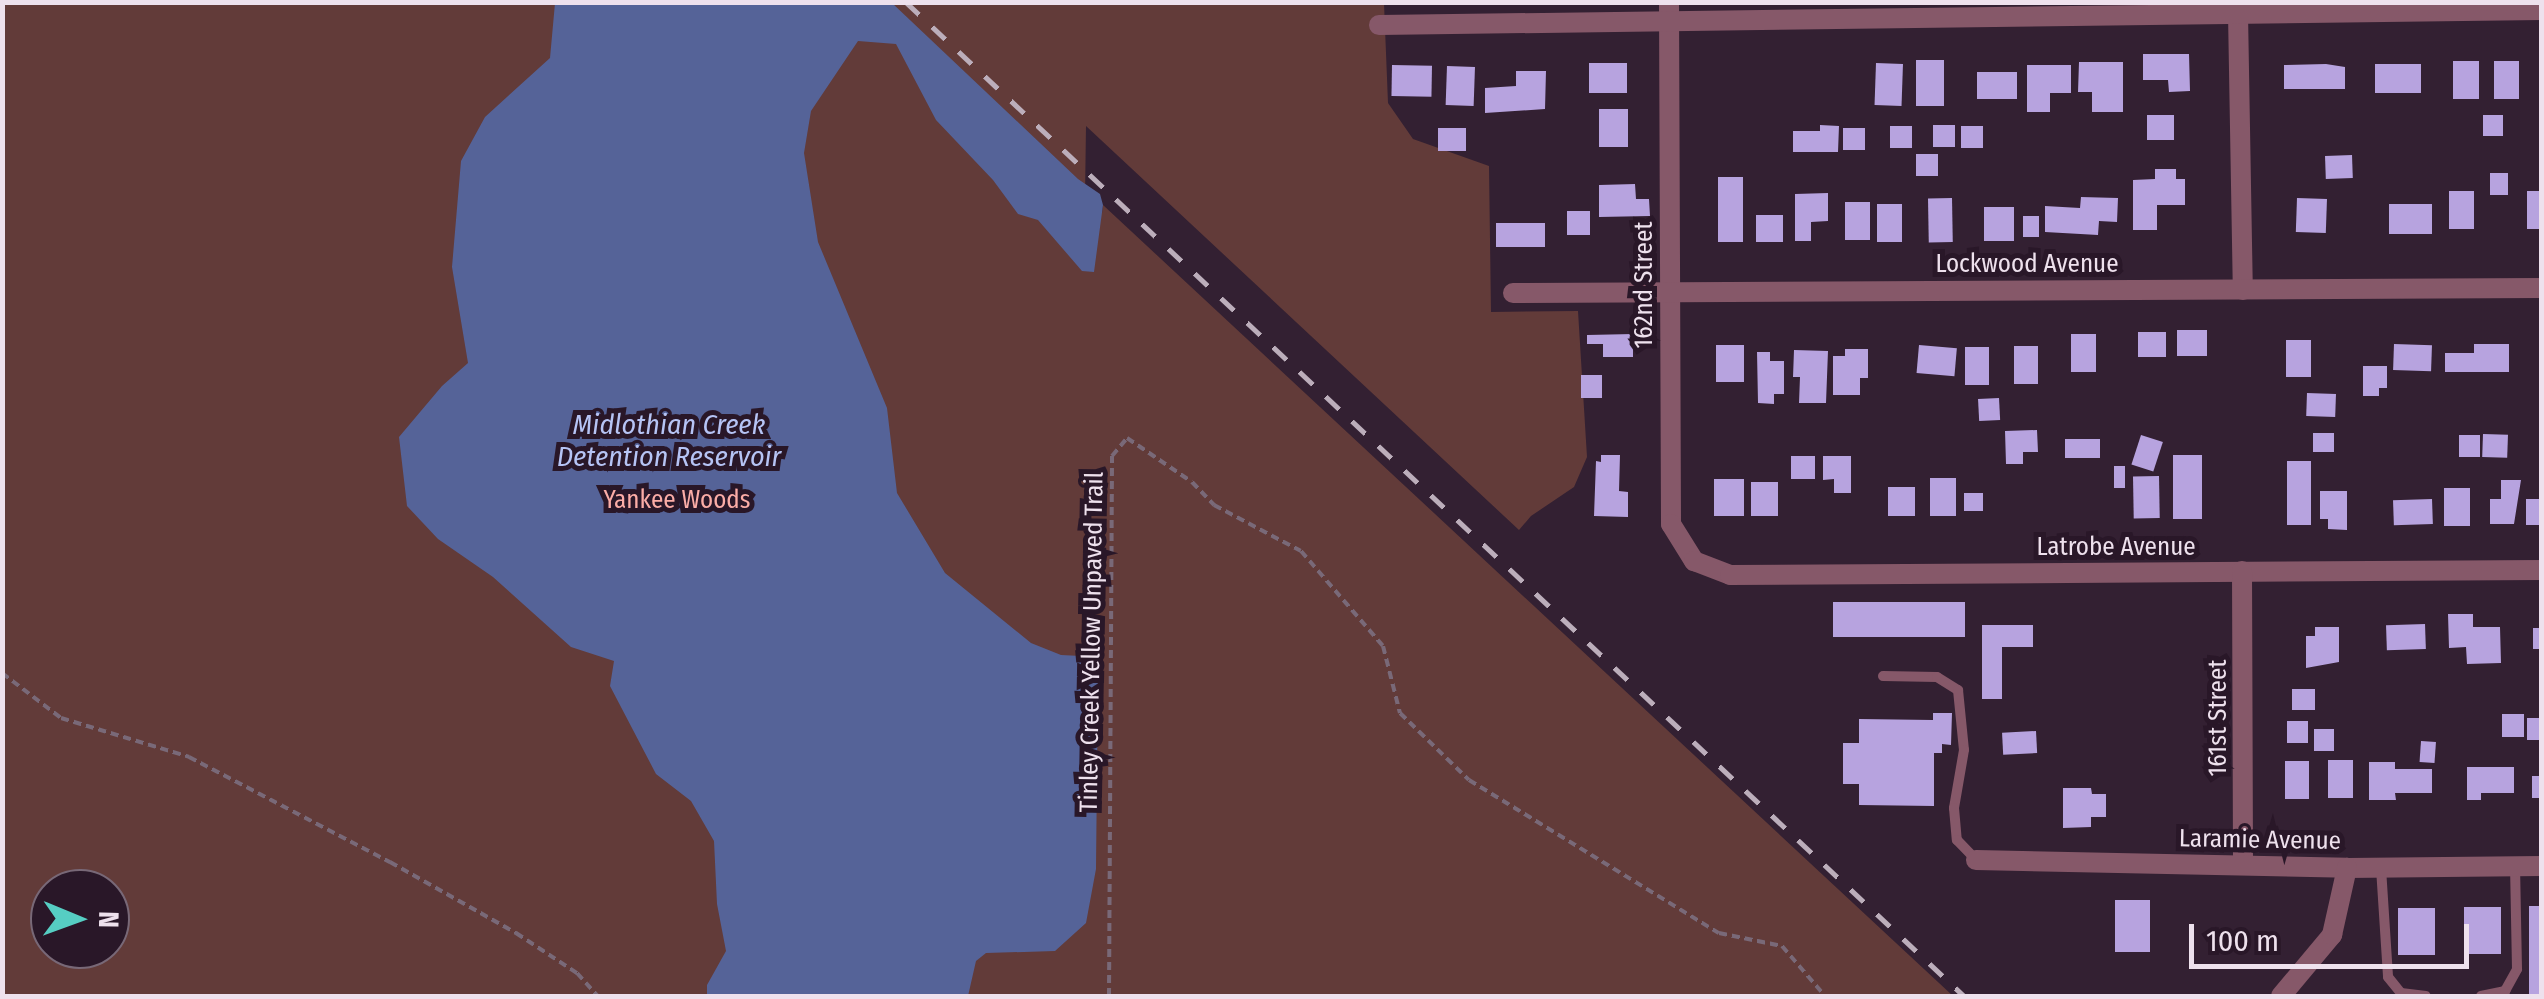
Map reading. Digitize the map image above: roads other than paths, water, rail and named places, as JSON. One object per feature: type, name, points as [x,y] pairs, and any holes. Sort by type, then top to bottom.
[{"type":"street","points":[[1379,25],[1669,12],[2542,10]]},
{"type":"street","name":"162nd Street","points":[[1669,12],[1671,524],[1694,561]]},
{"type":"street","points":[[2238,12],[2244,290]]},
{"type":"street","name":"Lockwood Avenue","points":[[1513,293],[2542,288]]},
{"type":"street","name":"Latrobe Avenue","points":[[1694,561],[1730,575],[2542,570]]},
{"type":"street","name":"161st Street","points":[[2242,572],[2243,864]]},
{"type":"street","name":"Laramie Avenue","points":[[1976,860],[2347,868],[2542,866]]},
{"type":"street","points":[[2281,996],[2332,935],[2347,868]]},
{"type":"lane","points":[[1883,676],[1938,677],[1958,690],[1964,750],[1954,808],[1957,840],[1976,860]]},
{"type":"lane","points":[[2481,996],[2505,991],[2517,969],[2515,866]]},
{"type":"lane","points":[[2382,868],[2388,977],[2401,992],[2426,996]]},
{"type":"water","name":"Midlothian Creek Detention Reservoir","points":[[555,3],[892,3],[1078,179],[1100,194],[1103,205],[1094,272],[1082,271],[1038,220],[1018,214],[993,180],[936,120],[896,44],[858,41],[811,111],[804,153],[818,242],[887,408],[897,493],[945,573],[1031,643],[1061,655],[1081,656],[1098,677],[1096,869],[1086,923],[1055,951],[986,953],[976,961],[968,996],[707,996],[707,985],[726,951],[717,904],[714,841],[691,801],[656,774],[610,686],[614,661],[571,647],[493,577],[438,539],[407,506],[399,437],[442,386],[468,363],[452,267],[461,161],[485,117],[550,58]]},
{"type":"railway","points":[[906,2],[1964,996]]},
{"type":"park label","name":"Yankee Woods","points":[[677,500]]}]
